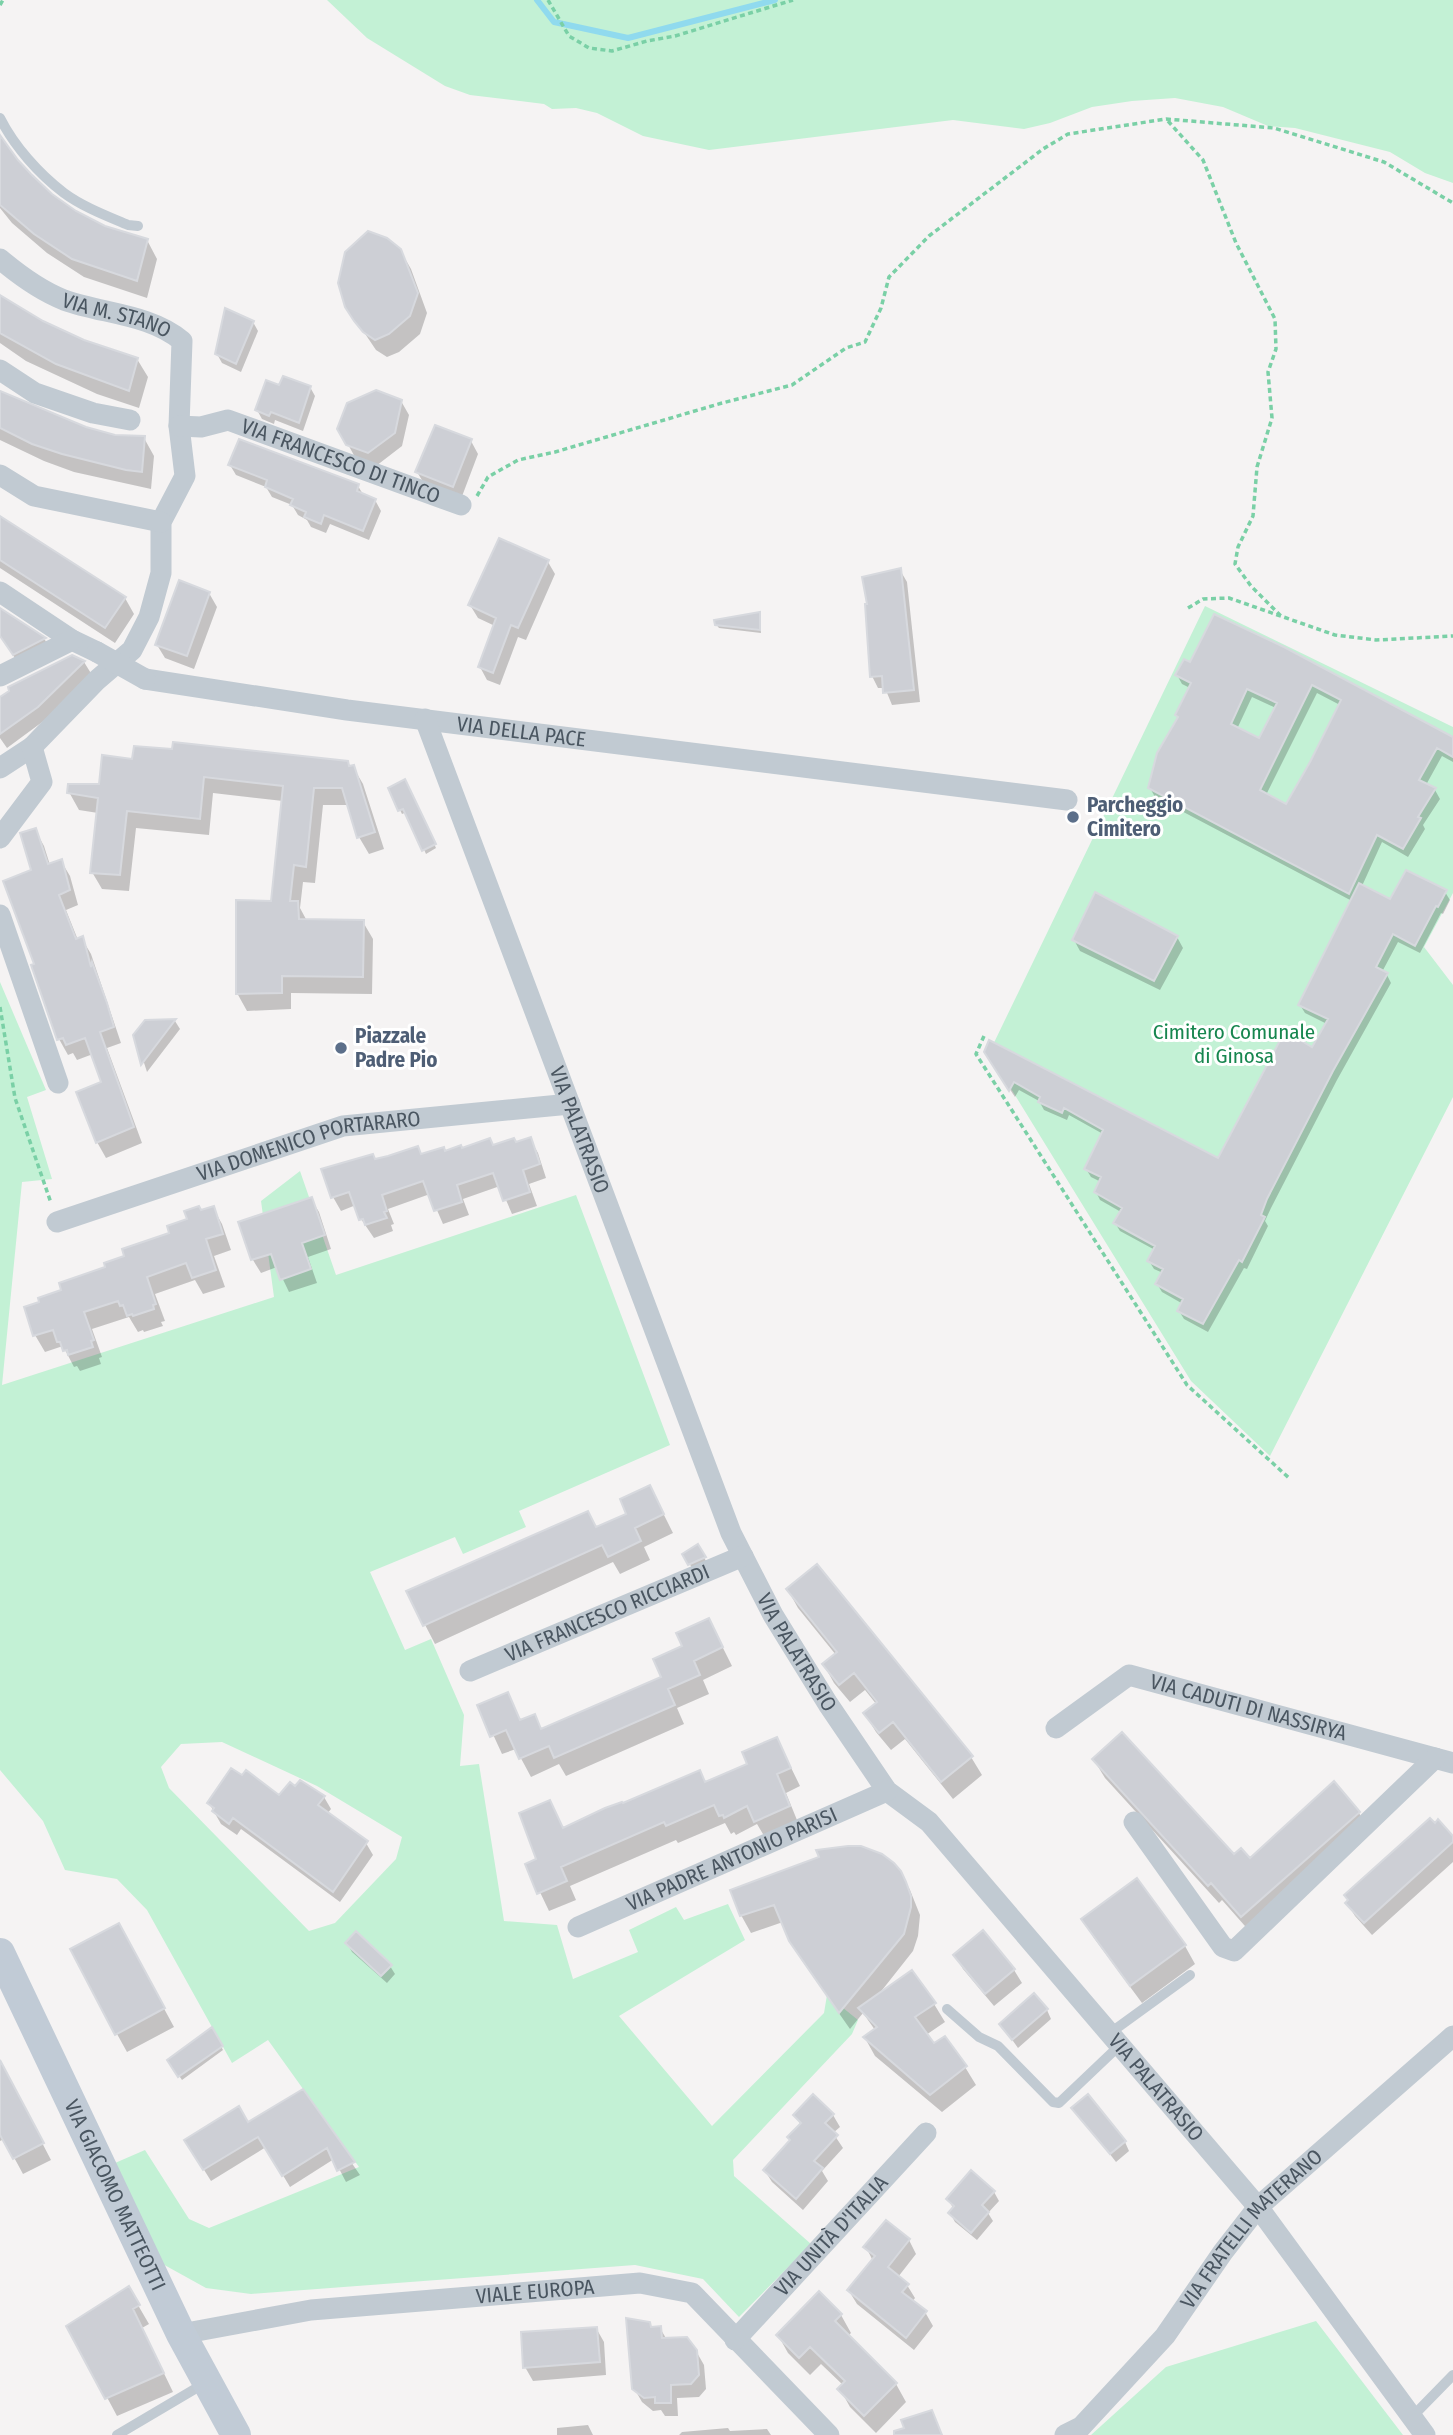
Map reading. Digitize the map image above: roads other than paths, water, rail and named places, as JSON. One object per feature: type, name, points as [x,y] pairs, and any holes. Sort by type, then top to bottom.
[{"type":"street","name":"VIA M. STANO","points":[[0,259],[19,275],[63,299],[167,328],[182,341],[179,426],[185,476],[162,522]]},
{"type":"street","points":[[0,370],[35,393],[93,413],[130,420]]},
{"type":"street","name":"VIA FRANCESCO DI TINCO","points":[[179,426],[201,427],[228,420],[460,505]]},
{"type":"street","points":[[0,475],[34,496],[162,522],[161,573],[149,617],[132,650],[97,680],[32,747],[0,768]]},
{"type":"street","name":"VIA DELLA PACE","points":[[0,592],[72,640],[145,679],[348,710],[1068,800]]},
{"type":"street","points":[[0,676],[72,640]]},
{"type":"street","name":"VIA PALATRASIO","points":[[425,719],[731,1533],[773,1615],[828,1704],[887,1791],[929,1822],[1258,2207],[1425,2435]]},
{"type":"street","points":[[0,838],[42,782],[32,747]]},
{"type":"street","points":[[0,915],[58,1083]]},
{"type":"street","name":"VIA DOMENICO PORTARARO","points":[[57,1222],[343,1126],[570,1104]]},
{"type":"street","name":"VIA FRANCESCO RICCIARDI","points":[[470,1671],[743,1556]]},
{"type":"street","name":"VIA CADUTI DI NASSIRYA","points":[[1056,1728],[1129,1675],[1444,1760]]},
{"type":"street","points":[[1134,1822],[1223,1947],[1234,1951],[1444,1760]]},
{"type":"street","name":"VIA PADRE ANTONIO PARISI","points":[[578,1927],[887,1791]]},
{"type":"street","name":"VIA GIACOMO MATTEOTTI","points":[[0,1953],[181,2334],[236,2435]]},
{"type":"street","name":"VIA FRATELLI MATERANO","points":[[1065,2435],[1081,2427],[1165,2336],[1258,2207],[1453,2036]]},
{"type":"street","name":"VIA UNITÀ D'ITALIA","points":[[735,2340],[926,2133]]},
{"type":"street","name":"VIALE EUROPA","points":[[181,2334],[311,2310],[640,2283],[692,2293],[829,2435]]},
{"type":"lane","points":[[0,118],[6,130],[39,171],[65,194],[128,226],[138,226]]},
{"type":"lane","points":[[947,2009],[979,2038],[998,2046],[1053,2102],[1059,2103],[1115,2039],[1190,1975]]},
{"type":"lane","points":[[1412,2417],[1453,2375]]},
{"type":"lane","points":[[117,2435],[207,2382]]},
{"type":"waterway","points":[[537,0],[554,22],[628,38],[775,0]]},
{"type":"place","name":"Parcheggio Cimitero","points":[[1073,817]]},
{"type":"place","name":"Piazzale Padre Pio","points":[[341,1048]]},
{"type":"park label","name":"Cimitero Comunale di Ginosa","points":[[1234,1044]]}]
